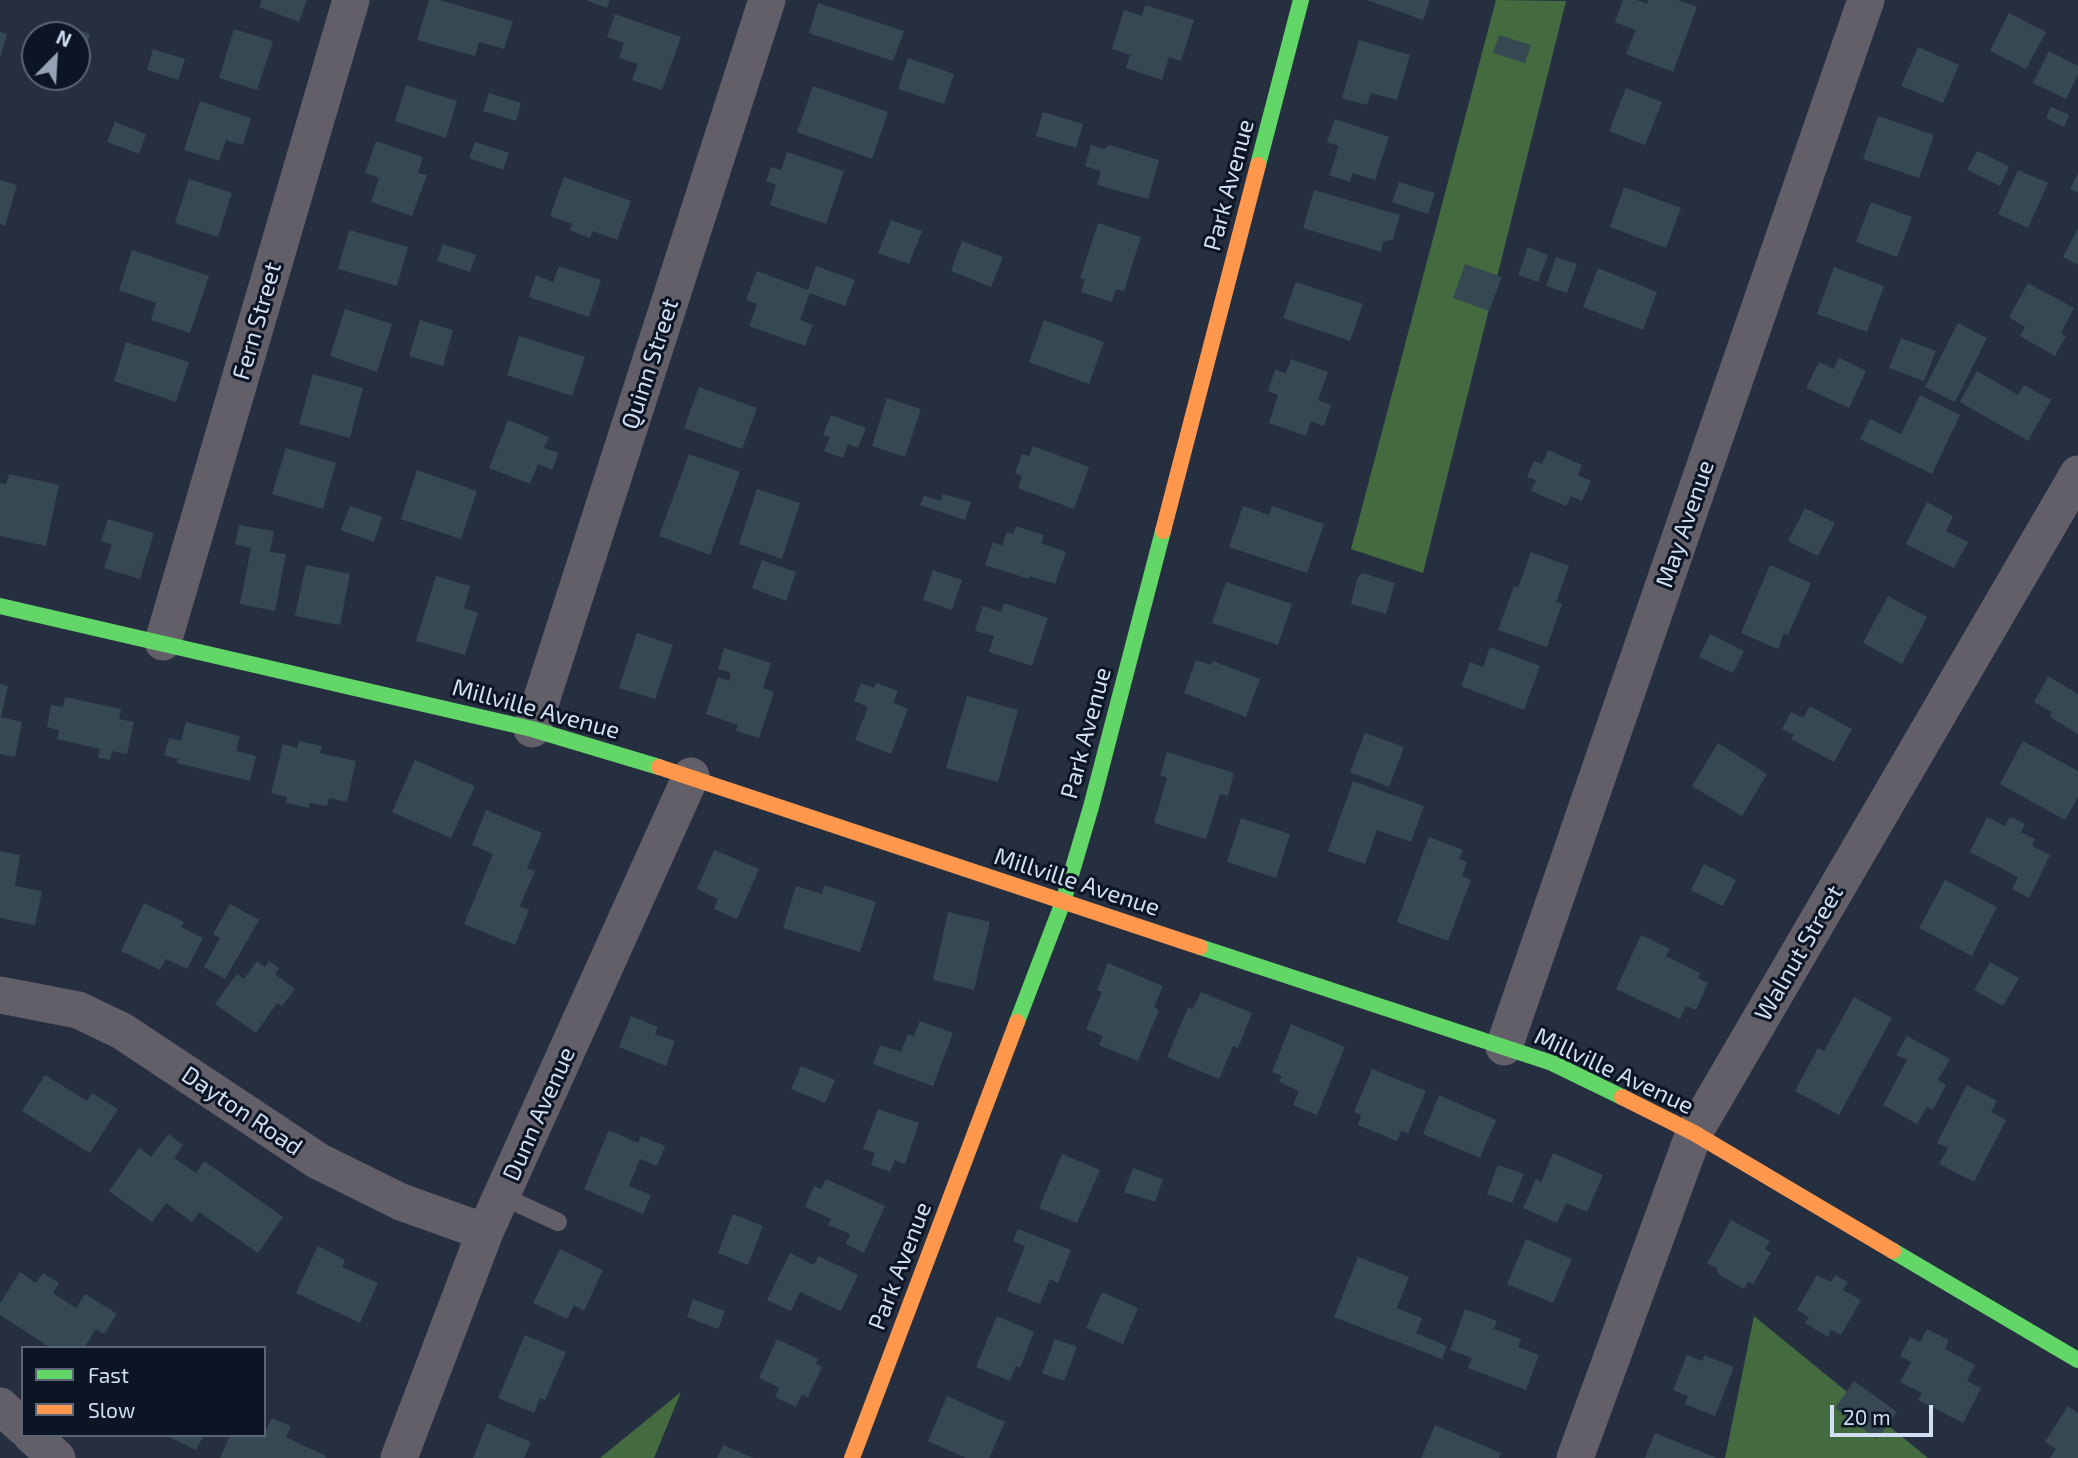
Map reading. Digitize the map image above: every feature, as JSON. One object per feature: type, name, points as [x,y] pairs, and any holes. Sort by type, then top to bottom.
[{"type":"street","name":"Fern Street","points":[[163,642],[351,0]]},
{"type":"street","name":"Quinn Street","points":[[532,729],[768,0]]},
{"type":"street","name":"Park Avenue","points":[[852,1458],[1063,902],[1091,807],[1301,0]]},
{"type":"street","name":"May Avenue","points":[[1504,1047],[1866,0]]},
{"type":"street","name":"Walnut Street","points":[[1575,1458],[1694,1133],[2078,474]]},
{"type":"street","name":"Millville Avenue","points":[[0,606],[532,729],[691,776],[1552,1063],[1694,1133],[2078,1360]]},
{"type":"street","name":"Dunn Avenue","points":[[399,1458],[485,1232],[691,776]]},
{"type":"street","name":"Dayton Road","points":[[0,995],[78,1010],[122,1031],[318,1161],[401,1202],[485,1232]]},
{"type":"street","points":[[0,1406],[21,1425]]},
{"type":"street","points":[[33,1437],[57,1458]]},
{"type":"lane","points":[[502,1196],[558,1222]]},
{"type":"green space","points":[[1496,0],[1566,1],[1423,573],[1351,549]]},
{"type":"green space","points":[[1754,1316],[1928,1458],[1725,1458]]},
{"type":"green space","points":[[681,1392],[654,1458],[600,1458]]},
{"type":"building","points":[[262,0],[307,0],[299,22],[259,7]]},
{"type":"building","points":[[429,0],[439,0],[513,21],[504,49],[479,42],[475,56],[417,40]]},
{"type":"building","points":[[586,0],[610,0],[607,8]]},
{"type":"building","points":[[1367,0],[1430,0],[1423,20]]},
{"type":"building","points":[[1623,0],[1637,0],[1647,4],[1648,0],[1678,0],[1697,7],[1673,72],[1626,54],[1636,30],[1615,22]]},
{"type":"building","points":[[818,3],[904,31],[893,61],[809,33]]},
{"type":"building","points":[[1145,5],[1194,20],[1181,61],[1169,57],[1162,80],[1126,68],[1130,55],[1112,49],[1124,10],[1142,16]]},
{"type":"building","points":[[2009,13],[2046,32],[2026,69],[1990,51]]},
{"type":"building","points":[[615,14],[681,37],[662,90],[632,80],[638,64],[619,58],[624,43],[607,37]]},
{"type":"building","points":[[234,29],[273,41],[257,90],[219,78]]},
{"type":"building","points":[[0,32],[7,34],[1,55],[0,55]]},
{"type":"building","points":[[1499,35],[1531,45],[1525,63],[1493,53]]},
{"type":"building","points":[[1359,40],[1410,55],[1397,100],[1371,93],[1367,105],[1342,98]]},
{"type":"building","points":[[1918,47],[1959,65],[1943,103],[1901,86]]},
{"type":"building","points":[[153,49],[185,59],[178,80],[147,70]]},
{"type":"building","points":[[2049,51],[2078,66],[2078,75],[2066,99],[2033,83]]},
{"type":"building","points":[[908,58],[954,74],[944,104],[898,89]]},
{"type":"building","points":[[406,85],[457,101],[446,138],[395,121]]},
{"type":"building","points":[[813,86],[888,112],[872,159],[797,132]]},
{"type":"building","points":[[1626,88],[1662,102],[1645,145],[1609,131]]},
{"type":"building","points":[[489,93],[521,103],[516,121],[483,111]]},
{"type":"building","points":[[200,101],[251,118],[243,145],[226,140],[219,161],[184,150]]},
{"type":"building","points":[[2051,107],[2069,115],[2064,127],[2046,118]]},
{"type":"building","points":[[1043,112],[1083,124],[1076,148],[1036,136]]},
{"type":"building","points":[[1878,116],[1934,135],[1919,178],[1863,159]]},
{"type":"building","points":[[1335,119],[1389,137],[1375,180],[1353,173],[1350,182],[1329,175],[1339,146],[1327,142]]},
{"type":"building","points":[[115,122],[146,134],[139,154],[107,142]]},
{"type":"building","points":[[376,141],[423,157],[418,173],[427,175],[412,216],[371,202],[379,178],[365,173]]},
{"type":"building","points":[[475,142],[509,153],[503,170],[469,158]]},
{"type":"building","points":[[1091,145],[1105,149],[1109,145],[1159,160],[1148,199],[1097,185],[1101,171],[1085,166]]},
{"type":"building","points":[[1977,151],[2009,166],[2000,186],[1967,170]]},
{"type":"building","points":[[787,152],[844,171],[826,224],[770,205],[776,185],[766,181],[771,167],[781,170]]},
{"type":"building","points":[[2018,170],[2048,183],[2028,228],[1998,214]]},
{"type":"building","points":[[2078,173],[2078,193],[2070,189]]},
{"type":"building","points":[[564,177],[631,201],[617,240],[593,231],[590,238],[570,230],[572,224],[550,216]]},
{"type":"building","points":[[189,179],[232,193],[218,237],[175,223]]},
{"type":"building","points":[[0,180],[17,185],[5,226],[0,224]]},
{"type":"building","points":[[1399,182],[1435,193],[1428,214],[1392,202]]},
{"type":"building","points":[[1624,187],[1681,208],[1666,248],[1610,227]]},
{"type":"building","points":[[1314,190],[1400,215],[1393,239],[1383,242],[1381,252],[1303,228]]},
{"type":"building","points":[[1871,202],[1912,217],[1897,257],[1856,242]]},
{"type":"building","points":[[891,220],[922,231],[909,264],[878,253]]},
{"type":"building","points":[[1098,223],[1141,237],[1124,291],[1116,289],[1112,302],[1081,292],[1085,279],[1080,278]]},
{"type":"building","points":[[2078,228],[2078,265],[2063,257]]},
{"type":"building","points":[[349,230],[408,247],[397,286],[338,269]]},
{"type":"building","points":[[962,241],[1003,257],[991,287],[951,271]]},
{"type":"building","points":[[443,244],[476,255],[470,272],[437,261]]},
{"type":"building","points":[[1528,247],[1548,255],[1538,282],[1518,275]]},
{"type":"building","points":[[132,250],[209,276],[190,333],[151,320],[156,303],[119,290]]},
{"type":"building","points":[[1556,257],[1577,264],[1567,293],[1546,286]]},
{"type":"building","points":[[1465,264],[1502,277],[1489,311],[1453,298]]},
{"type":"building","points":[[559,266],[601,280],[589,317],[529,297],[536,275],[553,282]]},
{"type":"building","points":[[816,266],[855,280],[845,306],[810,293],[800,320],[813,325],[805,346],[749,326],[757,304],[746,300],[757,271],[808,290]]},
{"type":"building","points":[[1834,267],[1884,286],[1867,332],[1817,314]]},
{"type":"building","points":[[1598,268],[1657,292],[1643,330],[1583,307]]},
{"type":"building","points":[[1296,282],[1363,304],[1350,341],[1283,318]]},
{"type":"building","points":[[2028,283],[2074,308],[2061,333],[2066,336],[2055,356],[2020,336],[2025,327],[2009,317]]},
{"type":"building","points":[[345,309],[392,324],[377,372],[330,356]]},
{"type":"building","points":[[420,320],[453,330],[443,366],[409,356]]},
{"type":"building","points":[[1044,320],[1104,342],[1089,384],[1029,362]]},
{"type":"building","points":[[1958,323],[1987,338],[1955,402],[1925,387]]},
{"type":"building","points":[[519,336],[585,357],[572,396],[507,375]]},
{"type":"building","points":[[1901,338],[1936,351],[1924,381],[1889,368]]},
{"type":"building","points":[[126,342],[189,362],[176,402],[114,381]]},
{"type":"building","points":[[1839,358],[1866,371],[1849,408],[1806,388],[1819,362],[1834,369]]},
{"type":"building","points":[[1291,359],[1328,372],[1318,400],[1331,405],[1324,426],[1311,421],[1306,436],[1269,423],[1278,395],[1268,391],[1275,370],[1286,373]]},
{"type":"building","points":[[1977,371],[2018,395],[2024,385],[2051,400],[2028,441],[1960,402]]},
{"type":"building","points":[[313,374],[363,388],[350,438],[299,424]]},
{"type":"building","points":[[699,387],[757,408],[742,449],[684,428]]},
{"type":"building","points":[[1920,395],[1960,415],[1932,474],[1860,439],[1870,419],[1901,434]]},
{"type":"building","points":[[887,398],[921,409],[905,457],[872,446]]},
{"type":"building","points":[[831,415],[866,428],[858,448],[848,444],[843,458],[824,451],[830,437],[823,435]]},
{"type":"building","points":[[508,420],[549,437],[544,448],[559,453],[552,470],[538,464],[530,484],[489,468]]},
{"type":"building","points":[[1033,446],[1089,467],[1074,509],[1018,488],[1022,476],[1015,473],[1022,454],[1029,456]]},
{"type":"building","points":[[286,448],[336,463],[323,509],[272,494]]},
{"type":"building","points":[[1548,450],[1582,465],[1578,475],[1591,481],[1582,501],[1571,496],[1566,506],[1531,491],[1536,480],[1527,477],[1534,461],[1542,464]]},
{"type":"building","points":[[689,454],[740,472],[710,555],[659,536]]},
{"type":"building","points":[[417,470],[477,491],[461,539],[401,519]]},
{"type":"building","points":[[9,474],[59,485],[46,546],[0,536],[0,483],[6,484]]},
{"type":"building","points":[[757,489],[800,503],[782,559],[739,544]]},
{"type":"building","points":[[943,494],[971,502],[965,520],[920,505],[924,496],[941,501]]},
{"type":"building","points":[[1927,502],[1953,516],[1946,531],[1968,542],[1954,568],[1906,544]]},
{"type":"building","points":[[350,506],[382,517],[374,542],[341,530]]},
{"type":"building","points":[[1243,506],[1269,515],[1272,506],[1324,524],[1307,573],[1229,547]]},
{"type":"building","points":[[1805,508],[1835,523],[1818,556],[1788,541]]},
{"type":"building","points":[[108,519],[154,533],[140,579],[104,568],[112,545],[101,541]]},
{"type":"building","points":[[239,525],[274,531],[270,552],[286,554],[275,611],[240,604],[251,548],[235,544]]},
{"type":"building","points":[[1016,526],[1044,535],[1041,543],[1066,552],[1055,584],[985,565],[993,542],[1002,546],[1007,532],[1013,534]]},
{"type":"building","points":[[1531,552],[1569,566],[1556,602],[1562,604],[1547,647],[1498,630],[1514,586],[1518,588]]},
{"type":"building","points":[[762,560],[796,572],[786,601],[752,588]]},
{"type":"building","points":[[306,565],[350,574],[340,625],[295,616]]},
{"type":"building","points":[[1770,565],[1811,583],[1788,635],[1784,633],[1778,649],[1741,633]]},
{"type":"building","points":[[933,570],[962,580],[952,610],[923,600]]},
{"type":"building","points":[[1362,573],[1395,583],[1386,614],[1351,604],[1357,579]]},
{"type":"building","points":[[436,576],[470,586],[464,608],[478,613],[465,655],[416,641]]},
{"type":"building","points":[[1226,582],[1292,604],[1278,645],[1212,623]]},
{"type":"building","points":[[1888,596],[1927,617],[1902,664],[1863,643]]},
{"type":"building","points":[[1004,603],[1048,618],[1032,666],[989,652],[994,636],[975,631],[983,606],[1001,612]]},
{"type":"building","points":[[637,633],[673,645],[655,699],[619,688]]},
{"type":"building","points":[[1710,634],[1744,651],[1733,673],[1699,657]]},
{"type":"building","points":[[1490,647],[1540,666],[1524,710],[1461,686],[1470,662],[1483,667]]},
{"type":"building","points":[[724,648],[771,663],[763,688],[774,692],[759,738],[736,731],[738,725],[706,714],[718,677],[729,681],[731,673],[718,669]]},
{"type":"building","points":[[1196,660],[1211,665],[1213,661],[1260,679],[1246,717],[1184,693]]},
{"type":"building","points":[[2048,676],[2078,694],[2078,734],[2050,717],[2052,712],[2034,702]]},
{"type":"building","points":[[861,683],[874,688],[876,683],[898,691],[893,703],[908,709],[891,754],[855,740],[868,707],[854,701]]},
{"type":"building","points":[[0,684],[8,686],[1,717],[0,717]]},
{"type":"building","points":[[967,696],[1018,710],[998,782],[946,768]]},
{"type":"building","points":[[65,697],[121,709],[119,719],[134,722],[127,754],[112,751],[110,760],[98,758],[100,749],[57,739],[59,730],[47,727],[51,705],[63,707]]},
{"type":"building","points":[[1810,706],[1852,729],[1834,762],[1791,739],[1794,735],[1782,729],[1791,712],[1803,718]]},
{"type":"building","points":[[0,717],[22,722],[15,757],[0,754]]},
{"type":"building","points":[[186,722],[240,736],[236,751],[256,756],[250,781],[177,763],[178,759],[164,755],[169,738],[181,741]]},
{"type":"building","points":[[1365,733],[1404,747],[1389,787],[1350,772]]},
{"type":"building","points":[[299,741],[322,746],[320,753],[356,761],[347,802],[329,798],[327,806],[310,803],[309,808],[286,803],[287,797],[271,793],[283,744],[297,748]]},
{"type":"building","points":[[2023,741],[2078,771],[2078,797],[2065,820],[2000,784]]},
{"type":"building","points":[[1718,743],[1767,774],[1742,816],[1692,786]]},
{"type":"building","points":[[1167,752],[1234,773],[1228,796],[1220,794],[1206,839],[1154,823],[1167,778],[1160,775]]},
{"type":"building","points":[[415,760],[475,786],[451,838],[392,812]]},
{"type":"building","points":[[1353,781],[1424,806],[1411,842],[1377,830],[1365,864],[1328,851]]},
{"type":"building","points":[[486,810],[542,833],[527,868],[535,871],[520,906],[529,910],[515,945],[464,924],[493,854],[472,845]]},
{"type":"building","points":[[1987,817],[2005,826],[2010,817],[2025,824],[2021,832],[2035,839],[2032,846],[2050,855],[2029,898],[2012,889],[2018,877],[1970,852]]},
{"type":"building","points":[[1241,818],[1290,834],[1276,878],[1227,862]]},
{"type":"building","points":[[1429,837],[1463,850],[1459,859],[1467,862],[1462,876],[1471,880],[1448,941],[1397,922]]},
{"type":"building","points":[[714,850],[759,869],[737,919],[714,909],[718,899],[697,889]]},
{"type":"building","points":[[0,851],[20,855],[15,886],[42,891],[35,925],[0,918]]},
{"type":"building","points":[[1704,864],[1736,880],[1723,906],[1691,890]]},
{"type":"building","points":[[1945,880],[1997,907],[1972,956],[1919,928]]},
{"type":"building","points":[[824,885],[876,902],[860,952],[783,928],[796,886],[822,894]]},
{"type":"building","points":[[144,903],[184,922],[181,927],[203,938],[187,969],[166,959],[160,970],[121,951]]},
{"type":"building","points":[[230,904],[259,920],[225,979],[204,967],[220,938],[213,934]]},
{"type":"building","points":[[948,912],[990,922],[974,990],[933,980]]},
{"type":"building","points":[[1641,935],[1670,949],[1666,956],[1700,973],[1698,978],[1708,983],[1696,1010],[1686,1006],[1680,1019],[1616,989]]},
{"type":"building","points":[[257,961],[265,967],[269,961],[279,968],[275,974],[295,989],[282,1006],[277,1003],[256,1033],[215,1004],[237,974],[244,979]]},
{"type":"building","points":[[1990,962],[2019,978],[2003,1006],[1974,990]]},
{"type":"building","points":[[1108,963],[1163,986],[1154,1007],[1159,1010],[1138,1061],[1099,1045],[1103,1036],[1086,1029],[1102,992],[1097,990]]},
{"type":"building","points":[[1201,992],[1252,1013],[1238,1048],[1233,1046],[1219,1079],[1167,1057],[1188,1007],[1193,1009]]},
{"type":"building","points":[[1854,997],[1892,1018],[1839,1115],[1795,1091],[1818,1048],[1824,1051]]},
{"type":"building","points":[[631,1016],[658,1027],[655,1034],[675,1041],[666,1066],[619,1047]]},
{"type":"building","points":[[920,1021],[953,1033],[933,1086],[873,1064],[880,1045],[901,1052],[908,1034],[914,1036]]},
{"type":"building","points":[[1291,1024],[1345,1047],[1317,1115],[1293,1105],[1299,1091],[1279,1082],[1282,1076],[1272,1072]]},
{"type":"building","points":[[1907,1036],[1950,1059],[1938,1080],[1946,1085],[1933,1110],[1927,1107],[1917,1124],[1883,1105],[1907,1060],[1896,1055]]},
{"type":"building","points":[[801,1066],[835,1080],[825,1103],[791,1089]]},
{"type":"building","points":[[1372,1069],[1426,1091],[1408,1134],[1401,1131],[1397,1141],[1358,1125],[1361,1115],[1354,1112]]},
{"type":"building","points":[[45,1075],[87,1101],[92,1093],[118,1109],[90,1153],[22,1111]]},
{"type":"building","points":[[1967,1085],[1997,1101],[1991,1112],[2006,1120],[1974,1182],[1939,1164],[1948,1148],[1937,1143]]},
{"type":"building","points":[[1439,1095],[1496,1120],[1480,1158],[1423,1134]]},
{"type":"building","points":[[878,1109],[919,1123],[905,1164],[895,1160],[890,1172],[871,1165],[875,1153],[863,1149]]},
{"type":"building","points":[[609,1130],[638,1143],[641,1136],[665,1146],[657,1166],[640,1159],[629,1186],[651,1195],[643,1214],[584,1189]]},
{"type":"building","points":[[168,1134],[183,1145],[174,1158],[196,1173],[204,1161],[283,1217],[258,1253],[199,1212],[192,1222],[166,1203],[152,1222],[109,1191],[139,1148],[151,1157]]},
{"type":"building","points":[[1553,1153],[1603,1175],[1587,1212],[1566,1203],[1557,1223],[1523,1208],[1536,1179],[1541,1182]]},
{"type":"building","points":[[1062,1154],[1100,1170],[1077,1223],[1039,1208]]},
{"type":"building","points":[[1498,1165],[1524,1174],[1512,1203],[1487,1194]]},
{"type":"building","points":[[1133,1168],[1163,1179],[1155,1202],[1124,1192]]},
{"type":"building","points":[[826,1179],[885,1206],[864,1253],[846,1244],[850,1234],[828,1225],[831,1219],[805,1207],[814,1186],[821,1189]]},
{"type":"building","points":[[733,1214],[763,1226],[748,1265],[718,1253]]},
{"type":"building","points":[[1731,1220],[1770,1241],[1765,1249],[1771,1253],[1753,1284],[1748,1282],[1744,1289],[1718,1274],[1717,1268],[1707,1263]]},
{"type":"building","points":[[1018,1229],[1071,1250],[1058,1283],[1050,1279],[1040,1304],[1007,1291],[1025,1246],[1013,1241]]},
{"type":"building","points":[[1526,1239],[1572,1259],[1553,1303],[1507,1284]]},
{"type":"building","points":[[318,1246],[345,1260],[342,1267],[378,1283],[360,1323],[296,1293]]},
{"type":"building","points":[[560,1249],[603,1270],[584,1311],[574,1305],[567,1319],[533,1303]]},
{"type":"building","points":[[790,1253],[814,1265],[818,1256],[858,1275],[841,1311],[800,1292],[791,1311],[767,1300]]},
{"type":"building","points":[[1358,1257],[1409,1277],[1397,1308],[1422,1318],[1416,1333],[1447,1346],[1442,1359],[1334,1317]]},
{"type":"building","points":[[20,1272],[36,1283],[43,1273],[59,1283],[53,1293],[76,1308],[85,1294],[117,1314],[104,1334],[96,1329],[85,1346],[48,1346],[0,1315],[0,1303]]},
{"type":"building","points":[[1817,1275],[1831,1282],[1835,1275],[1848,1282],[1843,1290],[1861,1300],[1841,1335],[1831,1330],[1828,1337],[1805,1323],[1809,1317],[1797,1310]]},
{"type":"building","points":[[1102,1292],[1138,1308],[1123,1344],[1086,1328]]},
{"type":"building","points":[[693,1299],[725,1311],[718,1329],[687,1317]]},
{"type":"building","points":[[1465,1309],[1497,1321],[1494,1329],[1521,1339],[1518,1347],[1539,1355],[1526,1390],[1468,1368],[1472,1358],[1450,1350]]},
{"type":"building","points":[[997,1316],[1034,1332],[1020,1368],[1016,1366],[1010,1381],[976,1367]]},
{"type":"building","points":[[1927,1329],[1949,1340],[1945,1349],[1975,1365],[1967,1381],[1981,1388],[1963,1423],[1918,1400],[1922,1393],[1900,1382],[1911,1362],[1900,1356],[1910,1337],[1920,1342]]},
{"type":"building","points":[[525,1335],[566,1352],[545,1400],[540,1398],[534,1413],[498,1398]]},
{"type":"building","points":[[777,1339],[818,1359],[816,1364],[822,1367],[808,1397],[802,1394],[796,1407],[775,1397],[779,1388],[759,1378]]},
{"type":"building","points":[[1055,1339],[1077,1347],[1064,1381],[1042,1373]]},
{"type":"building","points":[[1687,1355],[1702,1361],[1704,1355],[1734,1367],[1715,1416],[1685,1404],[1688,1396],[1673,1390]]},
{"type":"building","points":[[1854,1381],[1897,1412],[1877,1439],[1835,1408]]},
{"type":"building","points":[[947,1396],[1005,1422],[989,1458],[966,1458],[928,1441]]},
{"type":"building","points":[[2068,1406],[2078,1413],[2078,1458],[2050,1458],[2056,1449],[2045,1442]]},
{"type":"building","points":[[272,1418],[291,1426],[286,1437],[326,1456],[220,1458],[229,1437],[266,1437],[266,1430]]},
{"type":"building","points":[[487,1423],[531,1442],[524,1458],[473,1458]]},
{"type":"building","points":[[1435,1425],[1501,1453],[1499,1458],[1421,1458]]},
{"type":"building","points":[[1655,1433],[1717,1458],[1645,1458]]},
{"type":"building","points":[[169,1437],[203,1437],[196,1450]]},
{"type":"building","points":[[723,1445],[753,1458],[717,1458]]},
{"type":"traffic: fast","points":[[1258,165],[1301,0]]},
{"type":"traffic: fast","points":[[1017,1022],[1063,902],[1091,807],[1163,531]]},
{"type":"traffic: fast","points":[[0,606],[532,729],[659,767]]},
{"type":"traffic: fast","points":[[1200,947],[1552,1063],[1622,1097]]},
{"type":"traffic: fast","points":[[1893,1251],[2078,1360]]},
{"type":"traffic: slow","points":[[1163,531],[1258,165]]},
{"type":"traffic: slow","points":[[659,767],[1200,947]]},
{"type":"traffic: slow","points":[[852,1458],[1017,1022]]},
{"type":"traffic: slow","points":[[1622,1097],[1694,1133],[1893,1251]]}]
